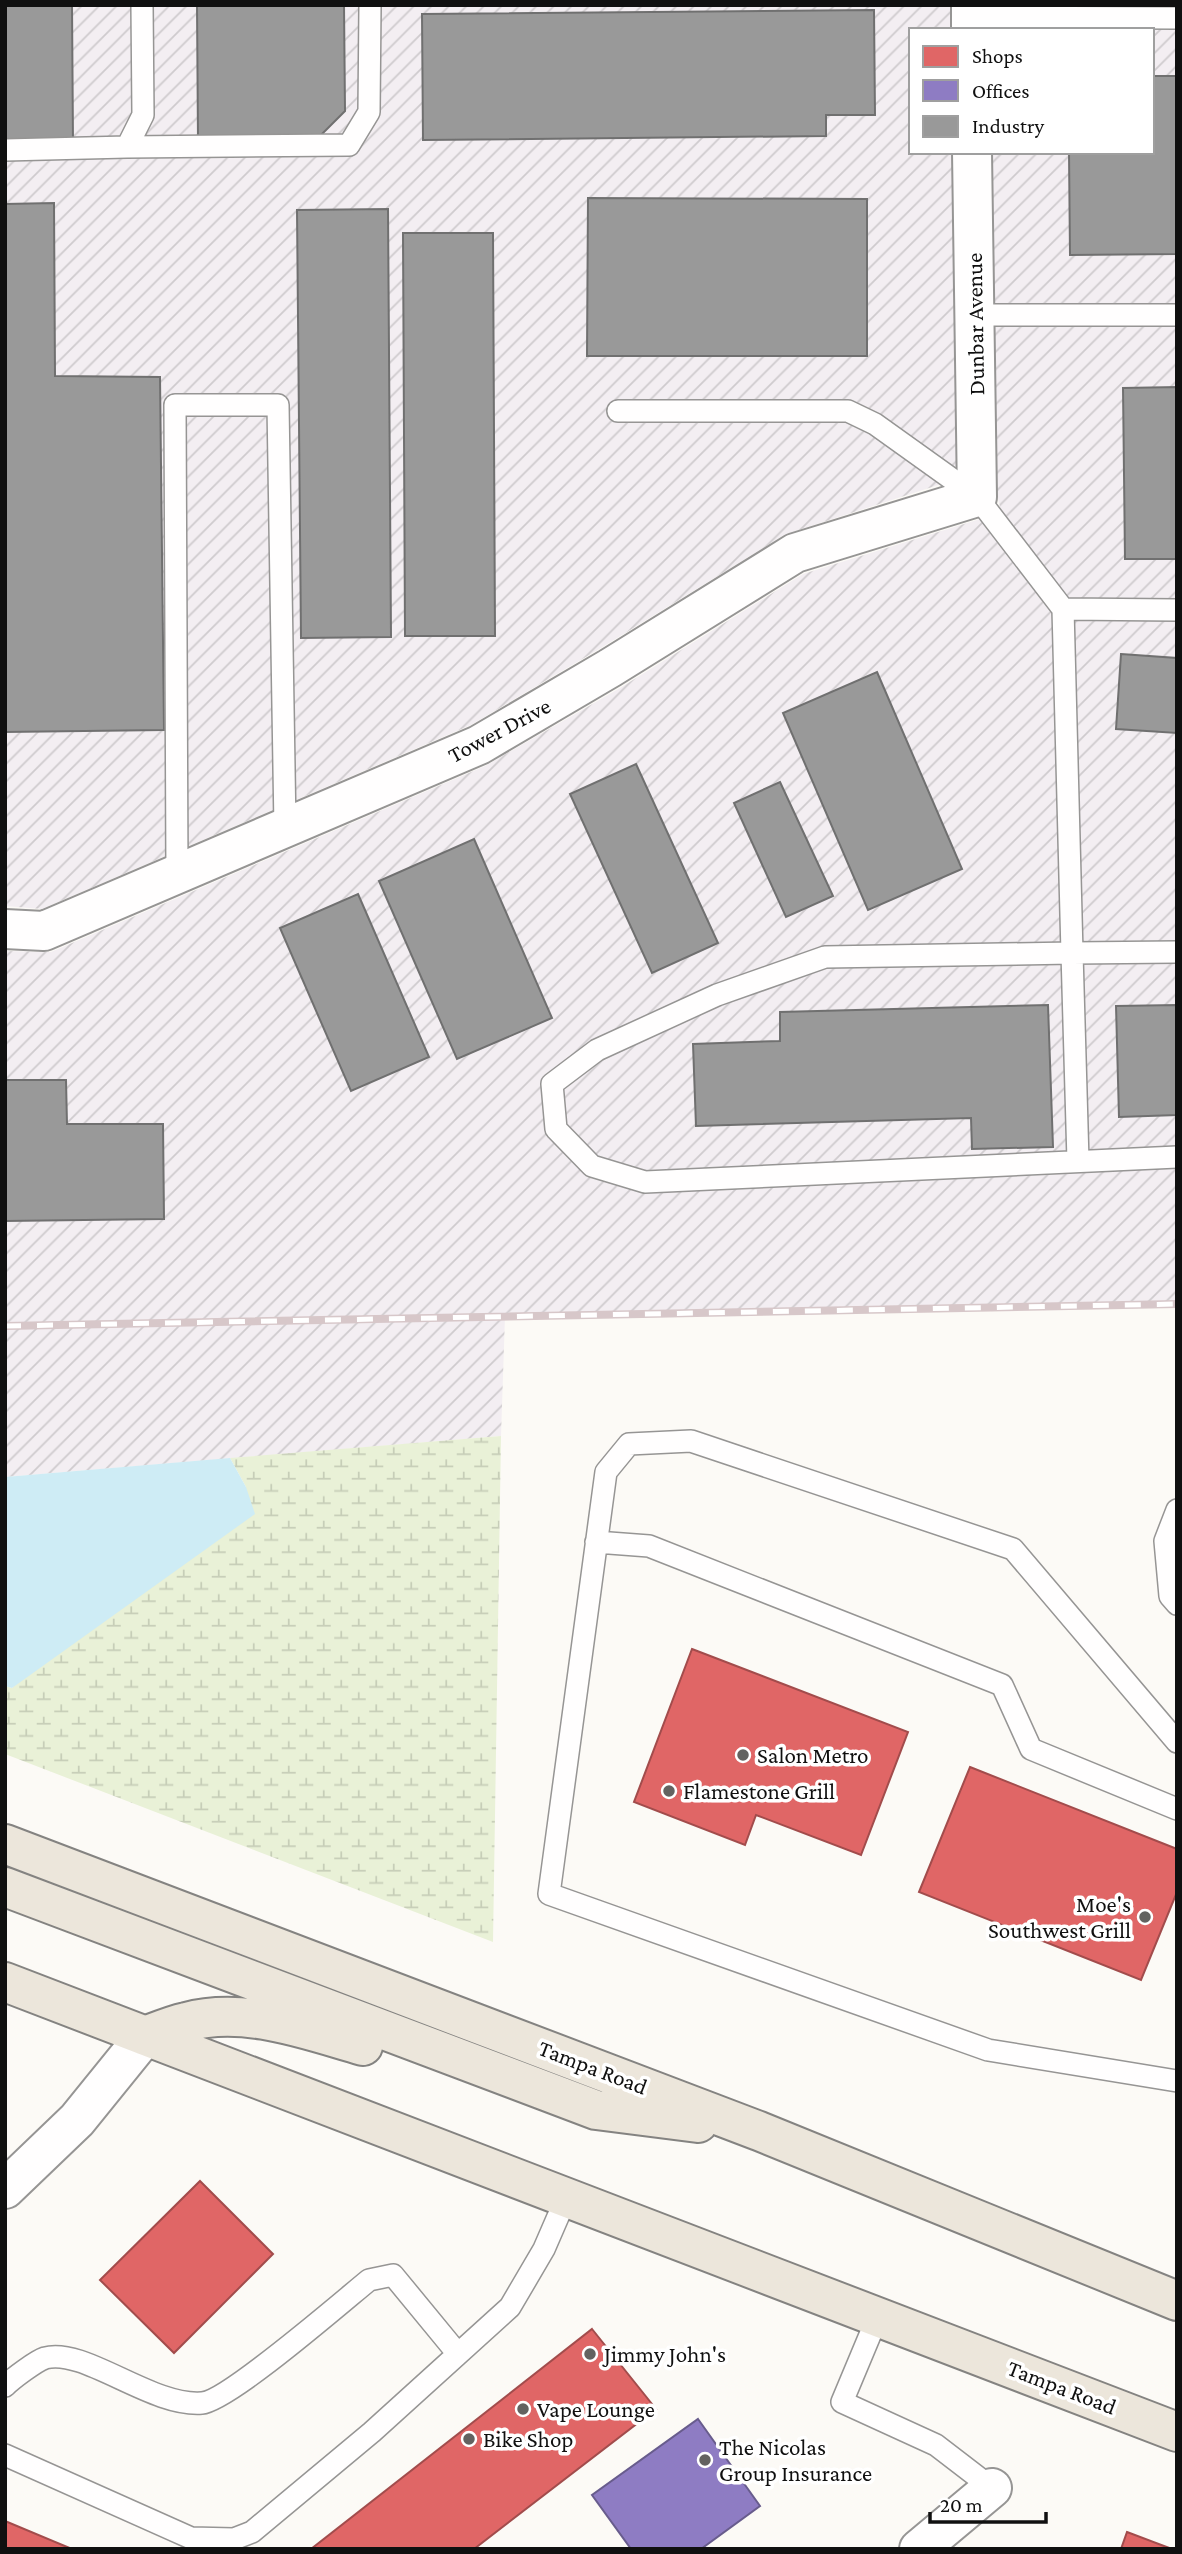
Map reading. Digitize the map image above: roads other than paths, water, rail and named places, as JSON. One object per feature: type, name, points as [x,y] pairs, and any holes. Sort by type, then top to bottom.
[{"type":"main road","name":"Tampa Road","points":[[5,1844],[759,2131],[1177,2301]]},
{"type":"main road","points":[[5,1887],[596,2110],[759,2131]]},
{"type":"main road","name":"Tampa Road","points":[[5,1982],[1177,2432]]},
{"type":"main road","points":[[145,2036],[188,2021],[230,2017],[278,2022],[390,2054],[590,2131],[759,2131]]},
{"type":"street","name":"Dunbar Avenue","points":[[972,154],[977,496]]},
{"type":"street","name":"Tower Drive","points":[[5,929],[44,931],[479,745],[610,668],[795,553],[977,496]]},
{"type":"street","points":[[5,2189],[77,2120],[145,2036]]},
{"type":"street","points":[[919,2549],[992,2488]]},
{"type":"lane","points":[[127,147],[143,116],[142,5]]},
{"type":"lane","points":[[5,150],[349,145],[369,112],[370,5]]},
{"type":"lane","points":[[971,17],[1177,19]]},
{"type":"lane","points":[[975,315],[1177,315]]},
{"type":"lane","points":[[177,874],[175,405],[278,405],[285,828]]},
{"type":"lane","points":[[618,411],[848,411],[875,424],[977,496],[1063,609],[1078,1161]]},
{"type":"lane","points":[[1063,609],[1177,610]]},
{"type":"lane","points":[[1177,952],[825,957],[717,995],[609,1044],[552,1084],[556,1129],[592,1166],[645,1182],[1177,1157]]},
{"type":"lane","points":[[1177,1742],[1013,1549],[691,1441],[629,1444],[606,1472],[549,1894],[988,2050],[1177,2081]]},
{"type":"lane","points":[[1177,1510],[1165,1541],[1170,1596],[1177,1604]]},
{"type":"lane","points":[[596,1542],[649,1546],[1002,1685],[1031,1749],[1177,1809]]},
{"type":"lane","points":[[5,2455],[191,2538],[234,2539],[252,2532],[372,2432],[510,2307],[544,2249],[568,2196]]},
{"type":"lane","points":[[5,2386],[44,2358],[72,2358],[167,2400],[204,2403],[233,2389],[369,2280],[393,2275],[458,2354]]},
{"type":"lane","points":[[878,2316],[842,2402],[936,2445],[992,2488]]},
{"type":"water","points":[[230,1458],[246,1487],[255,1514],[12,1688],[5,1686],[5,1477]]},
{"type":"railway","points":[[5,1326],[1177,1304]]},
{"type":"place","name":"Salon Metro","points":[[743,1755]]},
{"type":"place","name":"Flamestone Grill","points":[[669,1791]]},
{"type":"place","name":"Moe's Southwest Grill","points":[[1145,1917]]},
{"type":"place","name":"Jimmy John's","points":[[590,2354]]},
{"type":"place","name":"Vape Lounge","points":[[523,2409]]},
{"type":"place","name":"Bike Shop","points":[[469,2439]]},
{"type":"place","name":"The Nicolas Group Insurance","points":[[705,2460]]}]
